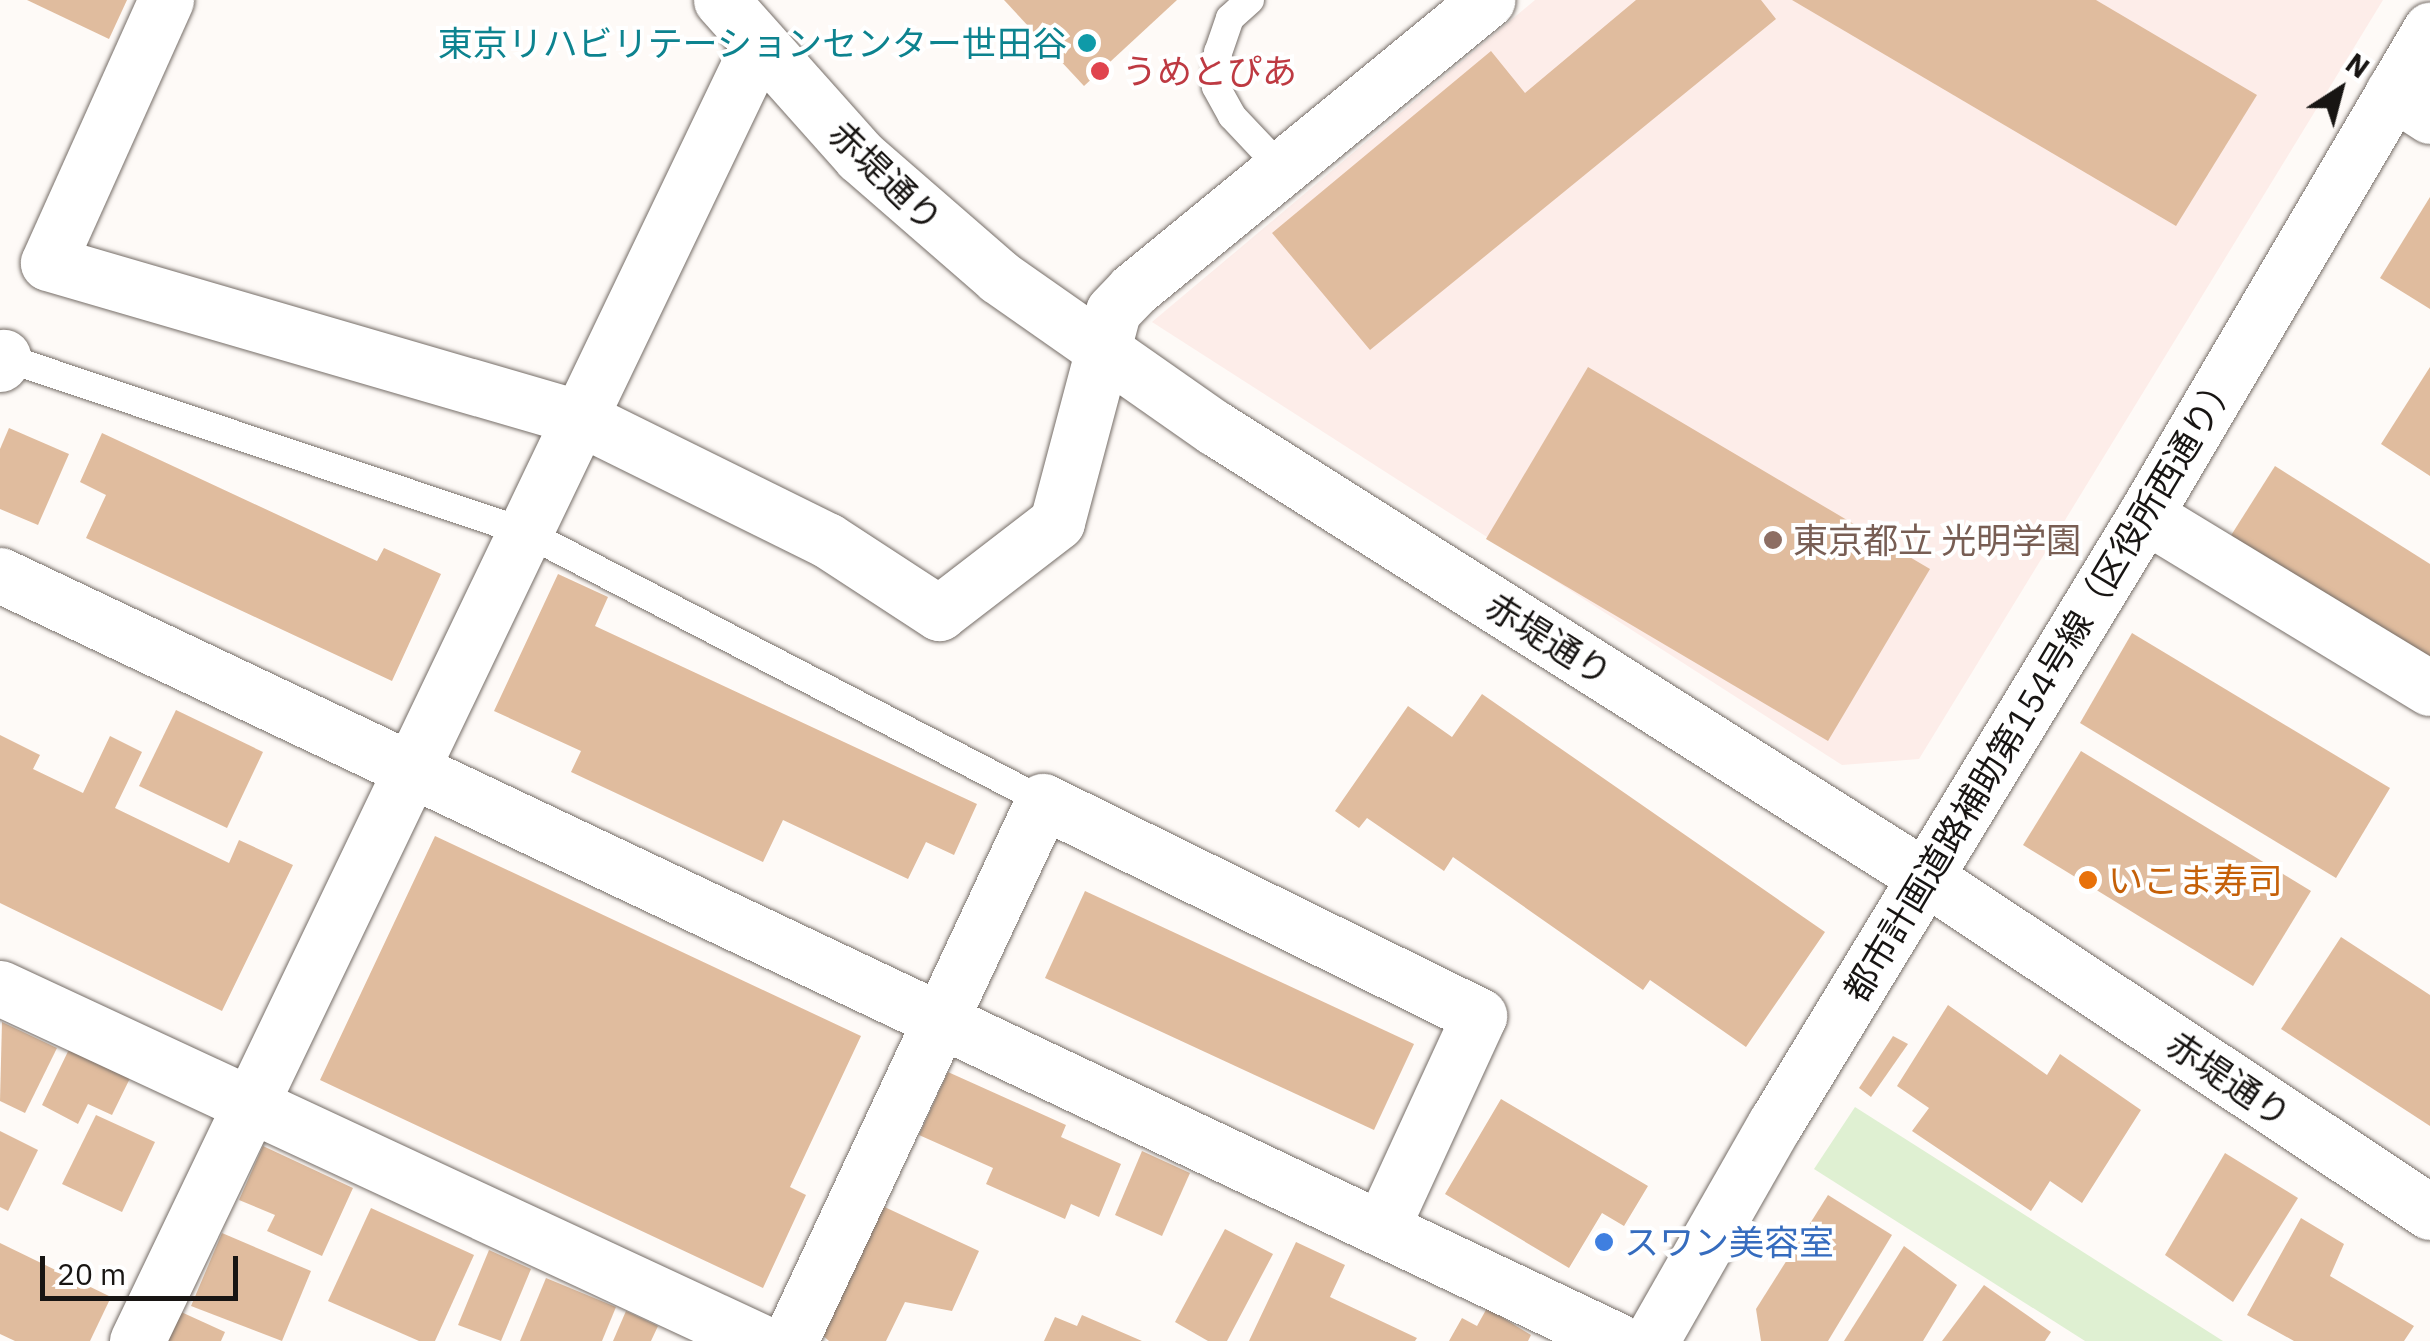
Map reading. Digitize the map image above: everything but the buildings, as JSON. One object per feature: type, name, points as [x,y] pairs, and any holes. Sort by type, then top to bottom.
[{"type":"street","points":[[166,0],[48,263],[580,418],[827,540],[939,613],[1058,522],[1113,312],[1133,290],[1487,0]]},
{"type":"street","name":"赤堤通り","points":[[721,0],[860,156],[999,278],[1215,428],[1926,877],[2430,1212]]},
{"type":"street","name":"都市計画道路補助第154号線（区役所西通り）","points":[[1651,1341],[1775,1124],[2145,515],[2412,104],[2430,30]]},
{"type":"street","points":[[137,1341],[758,46]]},
{"type":"street","points":[[2145,515],[2430,688]]},
{"type":"street","points":[[0,575],[1618,1341]]},
{"type":"street","points":[[790,1341],[1042,801],[1479,1016],[1380,1228]]},
{"type":"street","points":[[0,988],[759,1341]]},
{"type":"lane","points":[[1250,0],[1230,18],[1218,52],[1216,87],[1232,116],[1280,168]]},
{"type":"lane","points":[[2,360],[525,532],[1042,801]]},
{"type":"shaded area","name":"東京都立 光明学園","points":[[1535,0],[2383,0],[1919,759],[1842,765],[1152,322]]},
{"type":"green space","points":[[1855,1107],[2223,1341],[2085,1341],[1814,1169]]},
{"type":"place","name":"東京リハビリテーションセンター世田谷","points":[[1087,43]]},
{"type":"place","name":"うめとぴあ","points":[[1100,71]]},
{"type":"place","name":"東京都立 光明学園","points":[[1773,540]]},
{"type":"place","name":"いこま寿司","points":[[2088,880]]},
{"type":"place","name":"スワン美容室","points":[[1604,1242]]}]
